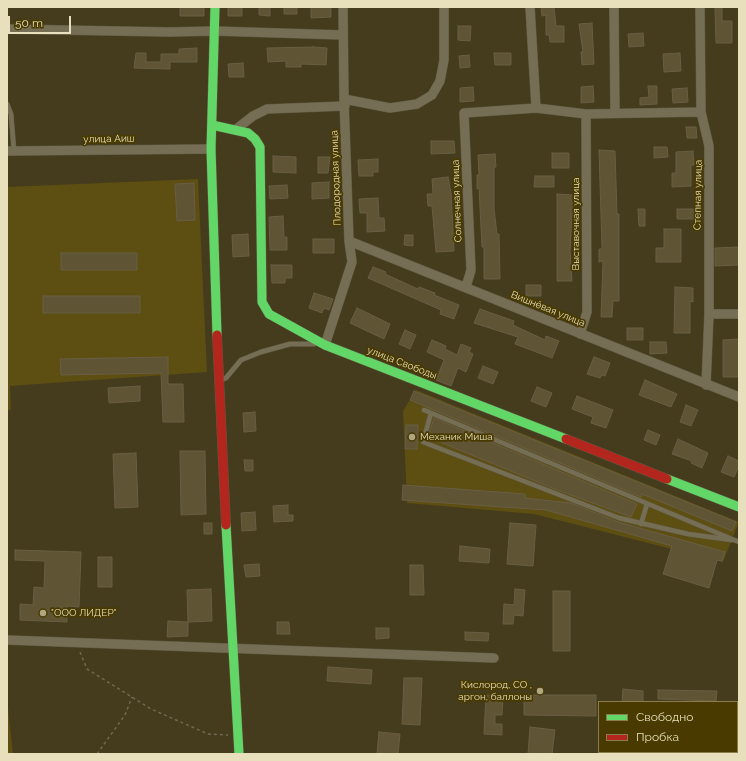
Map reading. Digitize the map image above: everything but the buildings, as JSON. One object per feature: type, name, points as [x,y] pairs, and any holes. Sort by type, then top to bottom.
[{"type":"street","points":[[215,7],[211,149],[214,281],[232,648],[239,754]]},
{"type":"street","name":"Плодородная улица","points":[[325,345],[352,262],[349,241],[343,7]]},
{"type":"street","points":[[235,130],[256,113],[267,109],[345,103],[390,108],[417,104],[432,95],[440,81],[444,60],[444,7]]},
{"type":"street","points":[[530,7],[536,108],[586,114],[701,112]]},
{"type":"street","points":[[614,7],[615,113]]},
{"type":"street","name":"Степная улица","points":[[700,7],[701,112],[709,146],[709,314],[706,385]]},
{"type":"street","points":[[7,29],[170,32],[214,31],[343,35]]},
{"type":"street","name":"Солнечная улица","points":[[466,287],[471,270],[464,113],[536,108]]},
{"type":"street","name":"Выставочная улица","points":[[580,334],[586,312],[586,114]]},
{"type":"street","name":"улица Свободы","points":[[212,125],[248,133],[255,139],[260,148],[262,302],[270,314],[325,345],[739,507]]},
{"type":"street","name":"улица Аиш","points":[[10,151],[211,149]]},
{"type":"street","name":"Вишнёвая улица","points":[[349,241],[739,397]]},
{"type":"street","points":[[709,314],[739,314]]},
{"type":"street","points":[[7,640],[494,658]]},
{"type":"lane","points":[[7,104],[11,114],[10,151]]},
{"type":"lane","points":[[218,381],[226,378],[241,360],[261,352],[290,344],[308,343],[325,345]]},
{"type":"lane","points":[[424,410],[739,542]]},
{"type":"lane","points":[[431,413],[423,442],[620,518],[688,534],[732,540]]},
{"type":"lane","points":[[641,524],[647,504]]},
{"type":"path","points":[[76,643],[87,668],[151,709],[208,734],[238,735]]},
{"type":"path","points":[[96,754],[125,715],[132,697]]},
{"type":"shaded area","points":[[198,179],[207,372],[10,386],[11,410],[7,410],[7,187]]},
{"type":"shaded area","points":[[416,390],[739,522],[723,562],[534,514],[407,503],[403,411]]},
{"type":"shaded area","points":[[7,698],[13,754],[7,754]]},
{"type":"traffic: fast","points":[[215,7],[211,149],[217,335]]},
{"type":"traffic: fast","points":[[212,125],[248,133],[255,139],[260,147],[262,302],[269,314],[325,345],[566,439]]},
{"type":"traffic: fast","points":[[667,479],[739,507]]},
{"type":"traffic: fast","points":[[226,525],[239,754]]},
{"type":"traffic: jam","points":[[217,335],[226,525]]},
{"type":"traffic: jam","points":[[566,439],[667,479]]},
{"type":"place","name":"Механик Миша","points":[[412,437]]},
{"type":"place","name":"\"ООО ЛИДЕР\"","points":[[43,613]]},
{"type":"place","name":"Кислород, СО , аргон, баллоны","points":[[540,691]]}]
